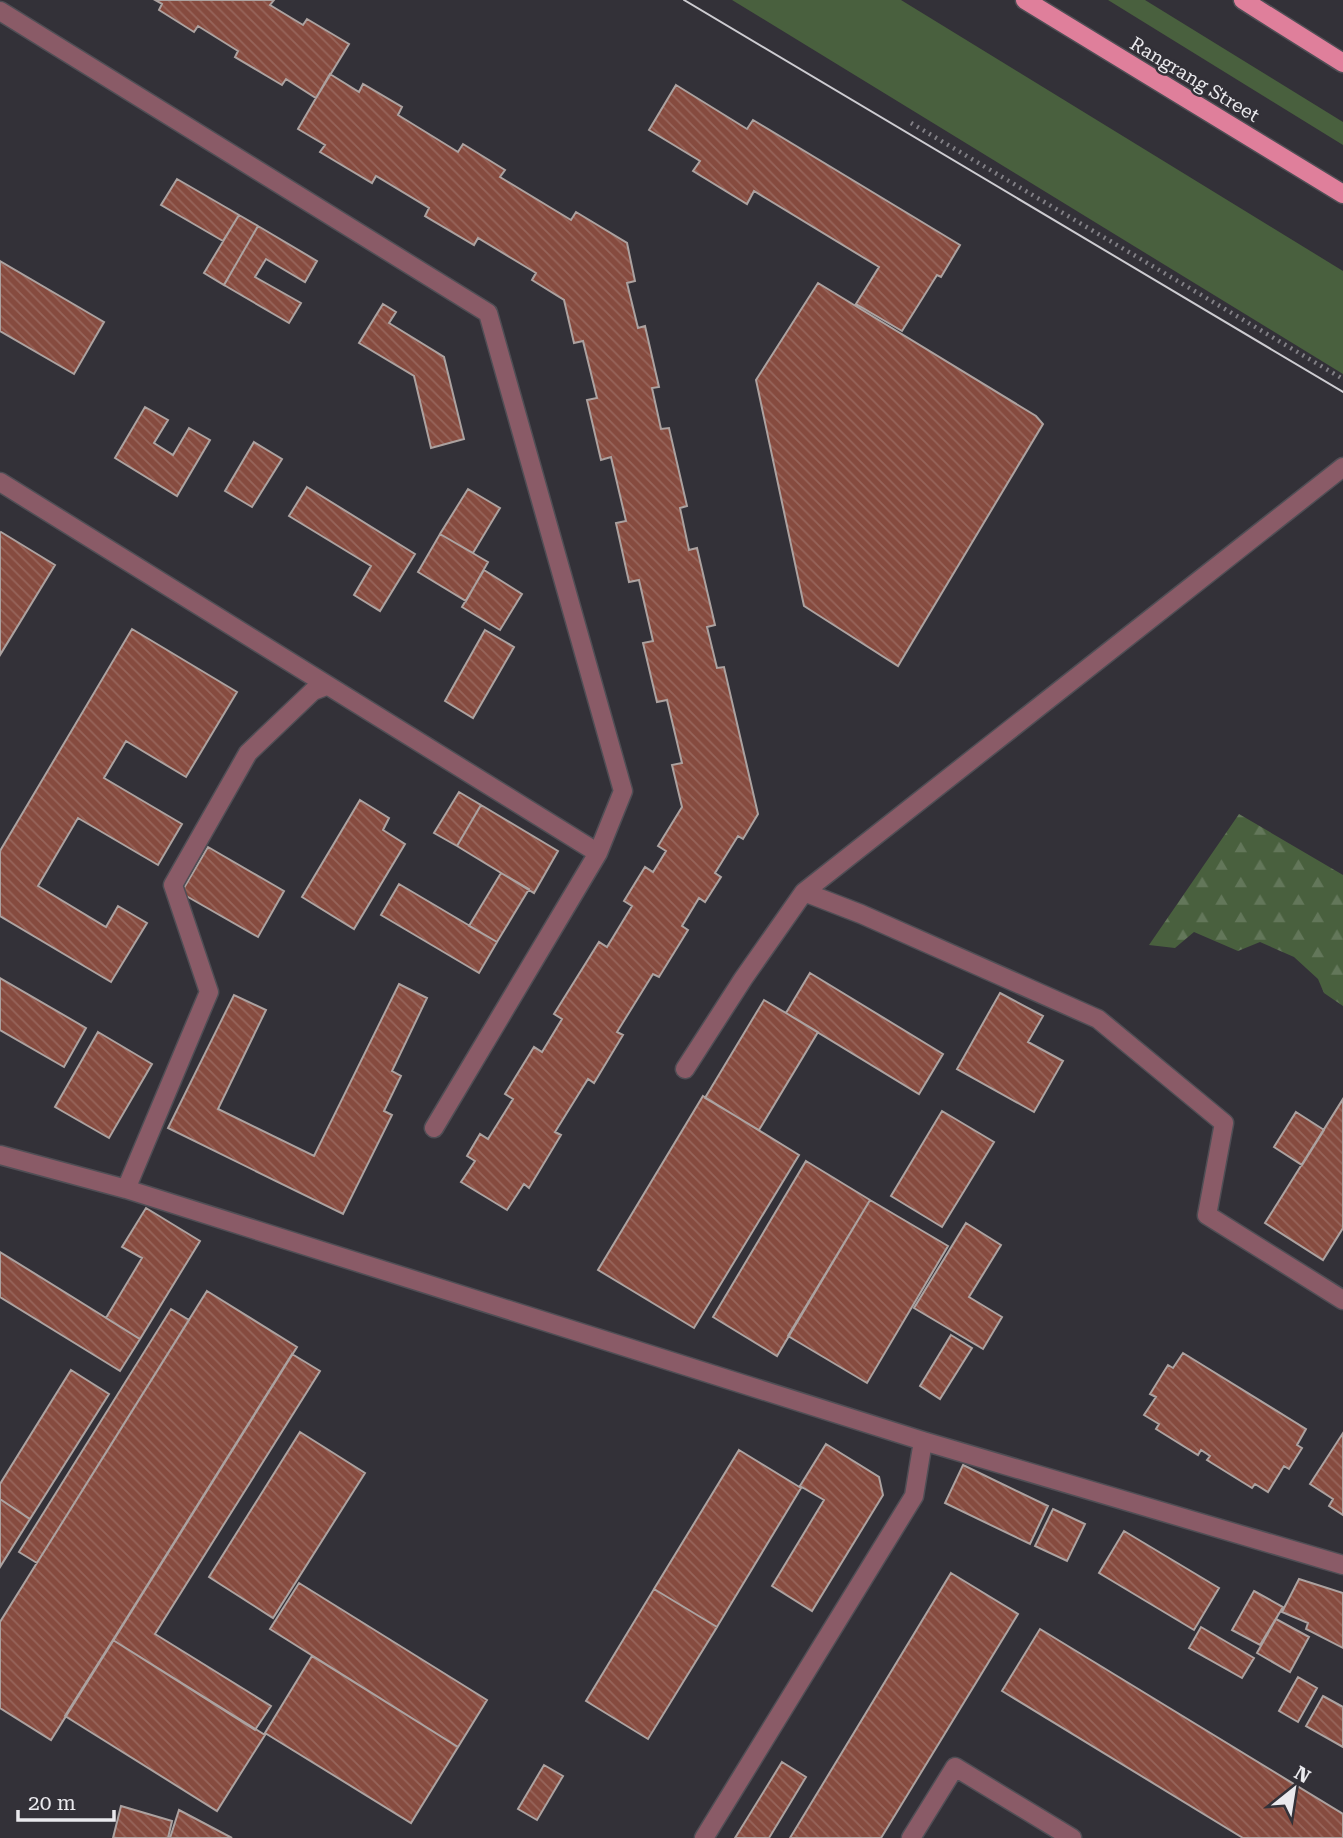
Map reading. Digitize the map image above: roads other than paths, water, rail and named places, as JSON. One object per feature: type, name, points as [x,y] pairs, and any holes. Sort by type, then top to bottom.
[{"type":"main road","name":"Rangrang Street","points":[[1025,0],[1343,194]]},
{"type":"main road","points":[[1243,0],[1343,63]]},
{"type":"street","points":[[0,11],[488,313],[623,791],[598,853],[434,1128]]},
{"type":"street","points":[[685,1069],[804,892],[1343,467]]},
{"type":"street","points":[[0,482],[598,853]]},
{"type":"street","points":[[126,1189],[209,992],[173,886],[248,753],[313,691],[326,686]]},
{"type":"street","points":[[804,892],[1098,1019],[1224,1123],[1207,1214],[1343,1300]]},
{"type":"street","points":[[0,1155],[126,1189],[923,1441],[1343,1565]]},
{"type":"street","points":[[704,1838],[914,1496],[923,1441]]},
{"type":"street","points":[[911,1838],[955,1767],[1072,1838]]},
{"type":"tram line","points":[[684,0],[1343,392]]}]
